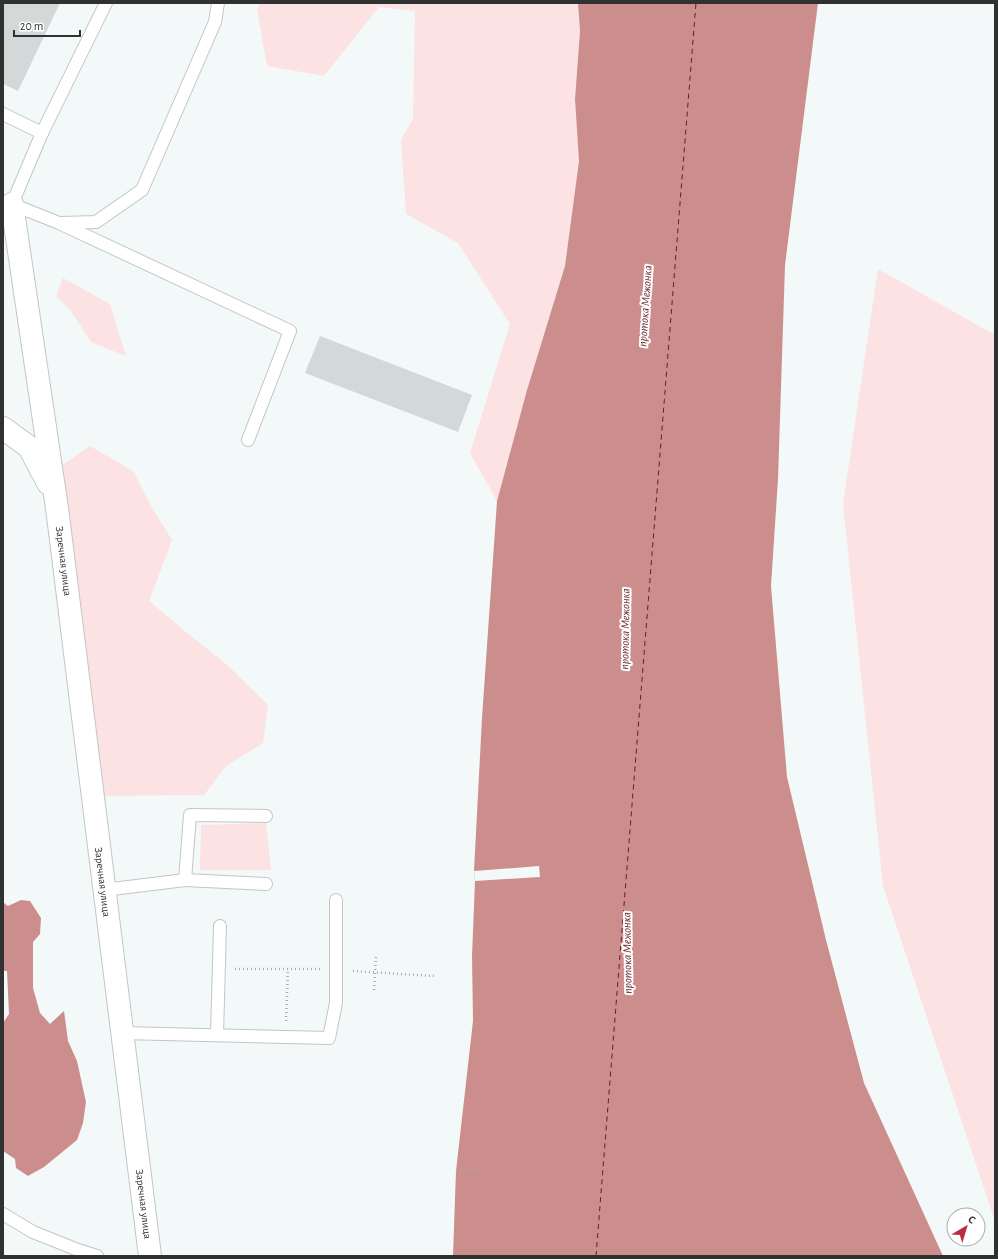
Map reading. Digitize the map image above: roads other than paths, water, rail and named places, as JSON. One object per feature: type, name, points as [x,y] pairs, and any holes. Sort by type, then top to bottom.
[{"type":"street","name":"Заречная улица","points":[[7,202],[57,508],[150,1256]]},
{"type":"street","name":"Заречная улица","points":[[3,428],[29,447],[48,482],[57,508]]},
{"type":"lane","points":[[106,3],[7,202],[59,223],[290,332],[248,440]]},
{"type":"lane","points":[[59,223],[96,222],[142,190],[215,22],[218,3]]},
{"type":"lane","points":[[3,114],[42,133]]},
{"type":"lane","points":[[185,880],[190,815],[266,816]]},
{"type":"lane","points":[[104,890],[185,880],[266,884]]},
{"type":"lane","points":[[122,1032],[329,1038],[336,1003],[336,900]]},
{"type":"lane","points":[[217,1035],[220,926]]},
{"type":"lane","points":[[3,1214],[33,1232],[97,1256]]},
{"type":"water","name":"протока Межонка","points":[[578,3],[818,3],[785,265],[778,479],[771,586],[787,777],[826,940],[864,1083],[943,1256],[453,1256],[456,1171],[473,1021],[472,956],[475,881],[474,871],[482,718],[497,501],[527,390],[565,266],[579,161],[575,99],[580,31]]},
{"type":"water","points":[[21,900],[30,901],[41,918],[40,934],[33,942],[33,988],[40,1013],[50,1024],[64,1011],[68,1041],[77,1061],[86,1102],[83,1123],[77,1140],[44,1167],[28,1176],[16,1168],[15,1159],[3,1151],[3,1023],[9,1014],[7,971],[3,971],[3,902],[8,906]]}]
